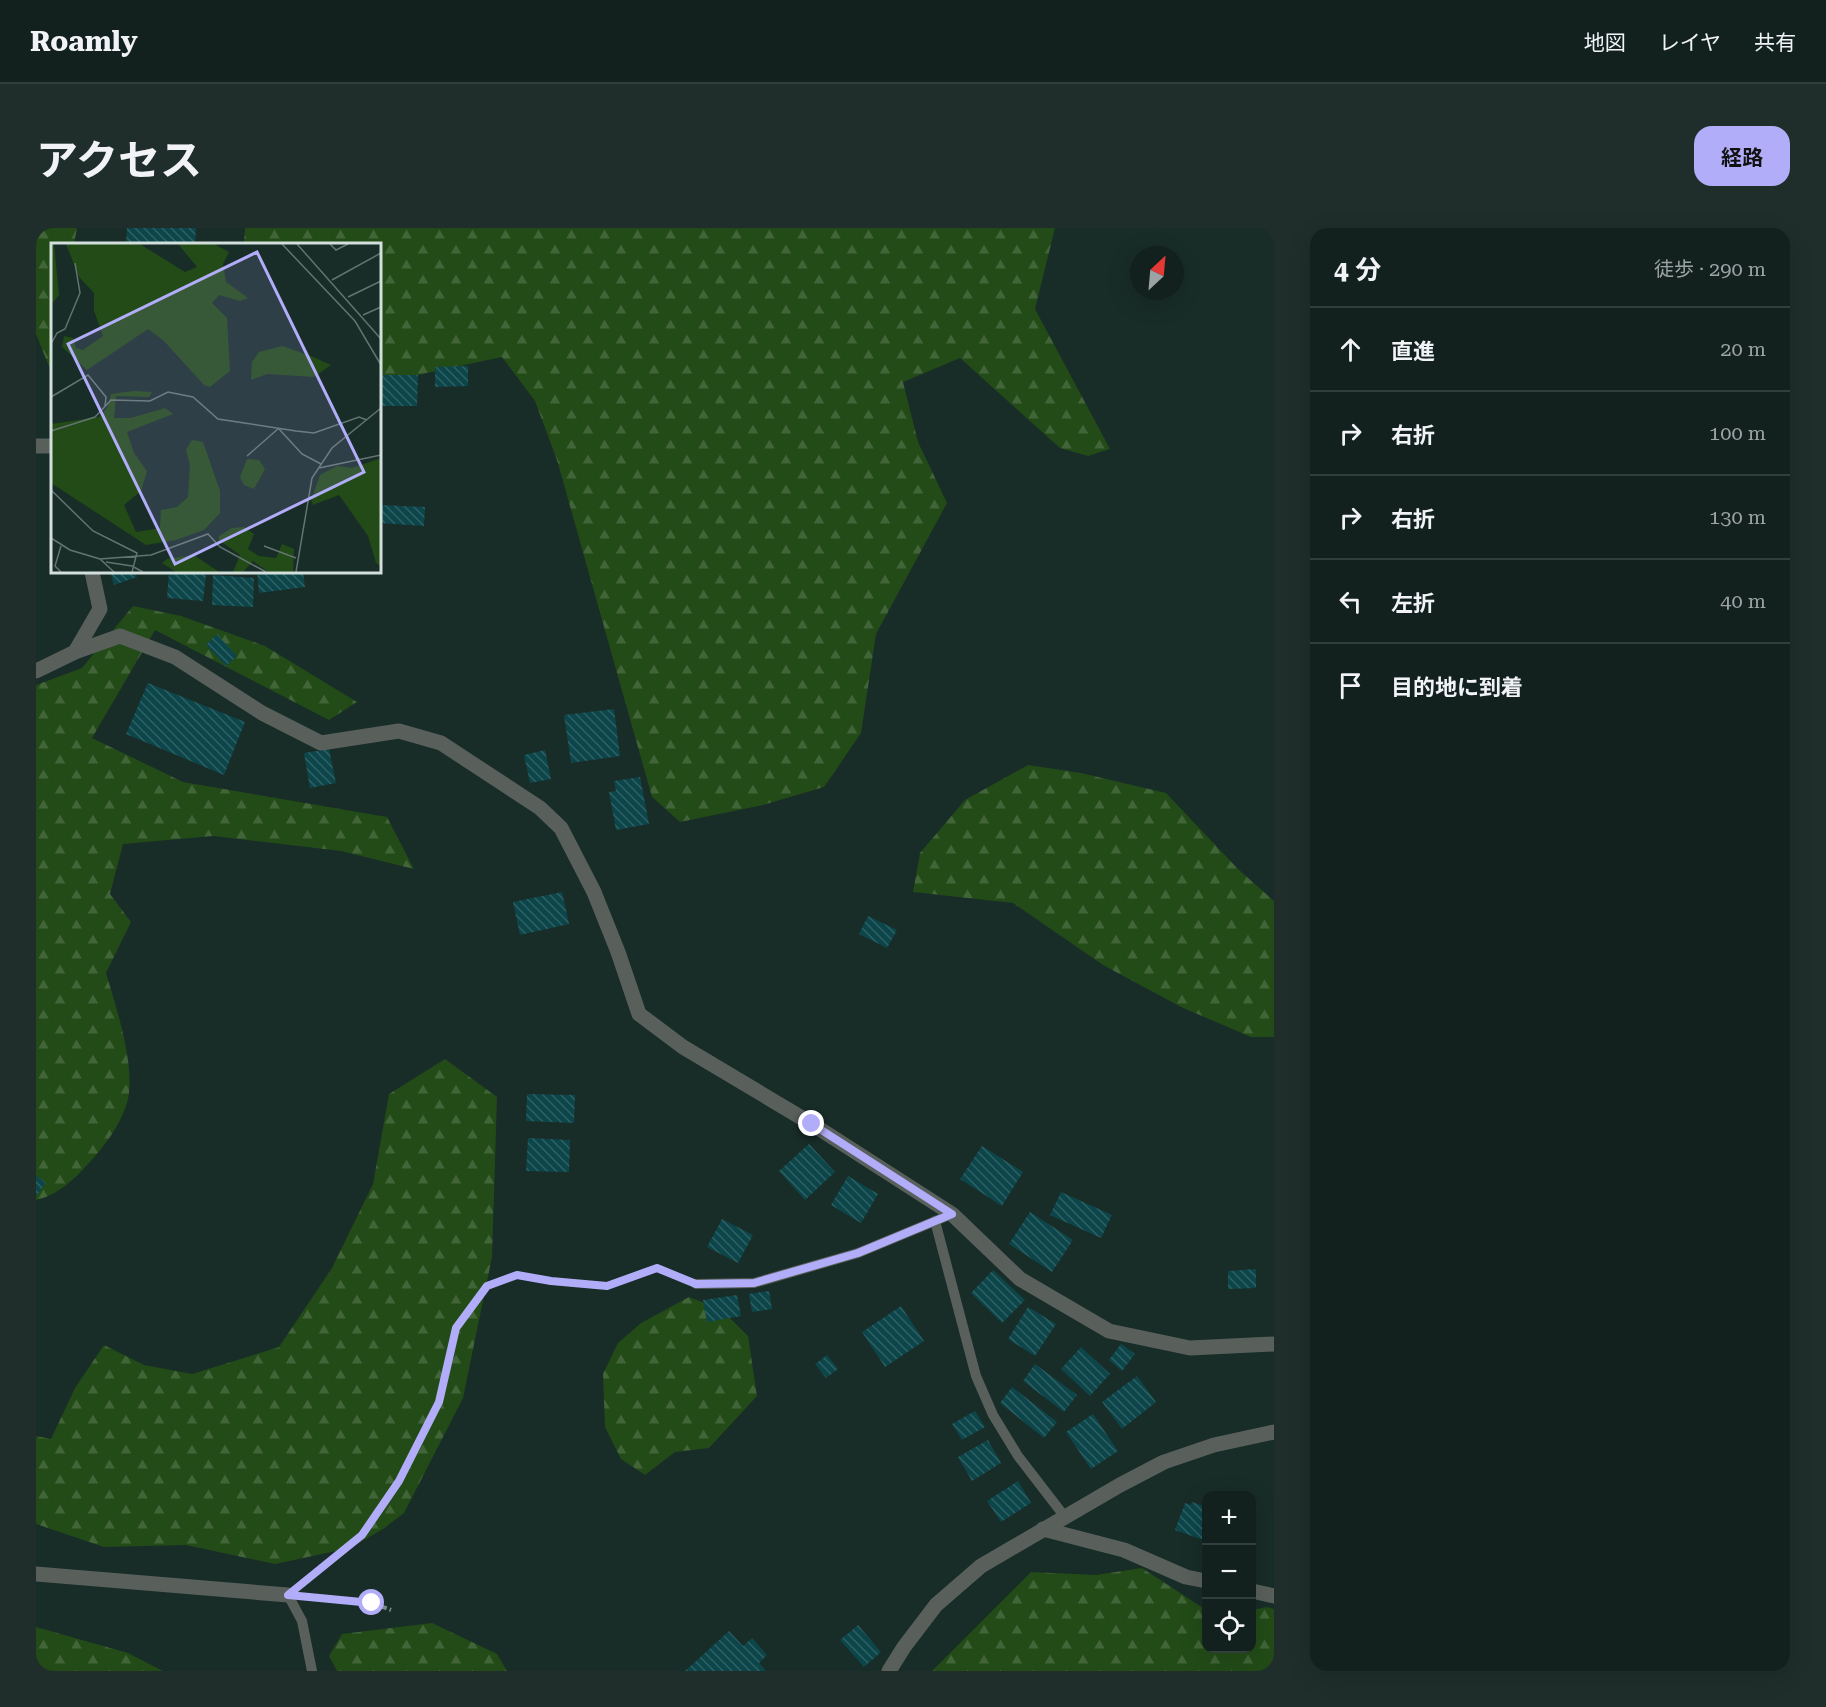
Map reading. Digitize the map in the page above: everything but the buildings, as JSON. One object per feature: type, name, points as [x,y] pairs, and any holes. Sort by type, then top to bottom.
[{"type":"street","points":[[75,652],[100,609],[92,573]]},
{"type":"street","points":[[36,671],[75,652],[120,636],[175,657],[262,713],[321,743],[399,731],[441,742],[540,808],[561,828],[594,892],[639,1014],[683,1047],[812,1124],[952,1214],[1020,1279],[1109,1331],[1190,1348],[1274,1344]]},
{"type":"street","points":[[889,1671],[936,1605],[981,1566],[1164,1461],[1214,1445],[1274,1432]]},
{"type":"street","points":[[1043,1529],[1124,1550],[1186,1577],[1202,1580]]},
{"type":"street","points":[[36,1574],[288,1595]]},
{"type":"street","points":[[1256,1592],[1274,1596]]},
{"type":"lane","points":[[696,1284],[754,1283],[858,1253],[952,1214]]},
{"type":"lane","points":[[934,1221],[976,1376],[993,1414],[1018,1456],[1065,1516]]},
{"type":"lane","points":[[288,1595],[302,1621],[312,1671]]},
{"type":"path","points":[[288,1595],[362,1535],[399,1481],[439,1402],[456,1328],[487,1286],[517,1275],[551,1281],[607,1286],[657,1268],[696,1284]]},
{"type":"path","points":[[288,1595],[372,1603],[391,1610]]},
{"type":"green space","points":[[36,228],[77,228],[74,243],[51,243],[51,372],[36,334]]},
{"type":"green space","points":[[245,228],[1055,228],[1035,309],[1110,449],[1088,456],[1060,448],[960,358],[903,382],[918,442],[947,503],[876,634],[861,733],[824,787],[763,805],[680,822],[652,797],[557,460],[535,401],[502,357],[381,383],[381,243],[244,243]]},
{"type":"green space","points":[[133,606],[181,616],[265,646],[357,702],[329,720],[155,630],[92,738],[183,782],[387,817],[414,869],[341,851],[213,836],[123,844],[110,894],[131,922],[106,973],[120,1020],[127,1056],[129,1089],[127,1103],[111,1136],[83,1170],[58,1191],[36,1200],[36,685],[82,668]]},
{"type":"green space","points":[[1028,765],[1081,773],[1166,793],[1238,869],[1274,901],[1274,1037],[1251,1037],[1181,1007],[1103,965],[1013,903],[913,892],[920,853],[965,800]]},
{"type":"green space","points":[[445,1059],[497,1097],[492,1257],[463,1398],[404,1513],[383,1529],[350,1548],[275,1564],[186,1545],[104,1547],[36,1524],[36,1436],[51,1439],[75,1388],[104,1345],[144,1365],[192,1374],[279,1347],[332,1268],[373,1184],[389,1094]]},
{"type":"green space","points":[[689,1297],[722,1310],[748,1336],[757,1396],[709,1448],[675,1452],[645,1475],[621,1459],[605,1427],[603,1374],[618,1343],[641,1323]]},
{"type":"green space","points":[[1142,1568],[1202,1607],[1202,1653],[1256,1653],[1256,1609],[1267,1607],[1274,1609],[1274,1671],[932,1671],[1031,1572],[1096,1575]]},
{"type":"green space","points":[[432,1623],[497,1654],[507,1671],[337,1671],[329,1656],[342,1634]]},
{"type":"green space","points":[[36,1627],[128,1653],[163,1671],[36,1671]]},
{"type":"route","points":[[372,1603],[288,1595],[362,1535],[399,1481],[439,1402],[456,1328],[487,1286],[517,1275],[551,1281],[607,1286],[657,1268],[696,1284],[754,1283],[858,1253],[952,1214],[812,1124]]}]
